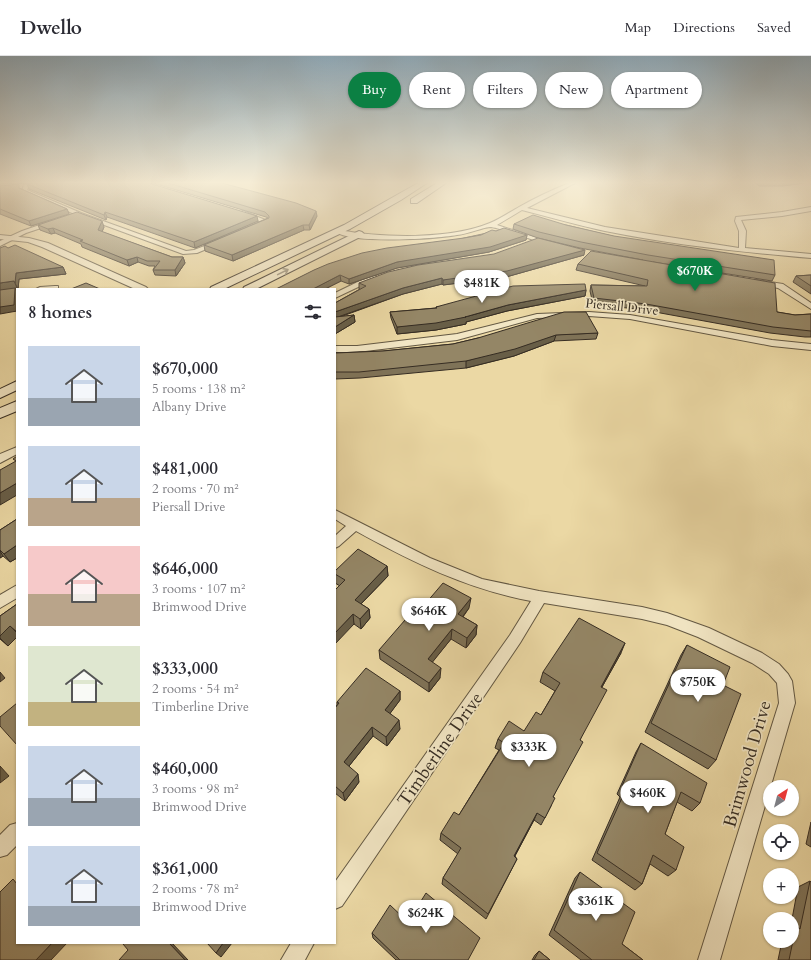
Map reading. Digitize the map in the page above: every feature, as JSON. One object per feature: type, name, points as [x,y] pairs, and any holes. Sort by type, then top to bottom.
[{"type":"main road","points":[[217,288],[352,225]]},
{"type":"main road","points":[[250,288],[355,236],[368,228]]},
{"type":"main road","points":[[0,394],[16,386]]},
{"type":"main road","points":[[0,414],[16,406]]},
{"type":"street","points":[[0,237],[18,230],[40,225]]},
{"type":"street","points":[[0,244],[44,225]]},
{"type":"street","points":[[109,225],[190,254],[223,240]]},
{"type":"street","points":[[340,232],[369,238],[427,236],[467,231],[490,225]]},
{"type":"street","points":[[492,225],[558,246]]},
{"type":"street","points":[[592,225],[624,233],[742,250],[811,256]]},
{"type":"street","points":[[741,225],[743,230],[742,250]]},
{"type":"street","points":[[0,237],[45,245],[141,288]]},
{"type":"street","points":[[527,245],[536,240]]},
{"type":"street","points":[[336,295],[349,288],[383,275]]},
{"type":"street","points":[[750,281],[780,286],[811,307]]},
{"type":"street","name":"Piersall Drive","points":[[336,348],[357,348],[457,337],[537,316],[589,314],[630,317],[772,343],[811,347]]},
{"type":"street","points":[[0,459],[16,451]]},
{"type":"street","name":"Brimwood Drive","points":[[336,515],[394,546],[437,566],[481,583],[508,590],[644,614],[671,621],[720,640],[759,659],[776,670],[784,681],[787,703],[709,960]]},
{"type":"street","points":[[336,542],[355,525]]},
{"type":"street","points":[[0,602],[16,592]]},
{"type":"street","name":"Timberline Drive","points":[[336,898],[511,646],[541,596]]},
{"type":"street","points":[[0,848],[16,833]]},
{"type":"street","points":[[292,960],[303,944]]},
{"type":"building","points":[[38,225],[100,225],[98,230],[172,257],[183,257],[175,270],[153,270],[160,261],[147,261],[137,257],[127,260],[80,241],[83,240],[53,228],[48,229]]},
{"type":"building","points":[[144,225],[235,225],[194,242]]},
{"type":"building","points":[[252,225],[303,225],[232,255],[204,245]]},
{"type":"building","points":[[518,225],[567,225],[614,236],[774,260],[775,275],[648,255],[539,232]]},
{"type":"building","points":[[504,228],[527,235],[490,247],[397,262],[349,279],[340,275],[315,288],[278,288],[328,264],[362,253],[387,248],[464,238],[481,235],[492,230],[496,231]]},
{"type":"building","points":[[538,238],[585,250],[507,271],[443,280],[442,278],[403,288],[336,312],[336,302],[366,286],[359,283],[388,272],[418,265],[494,254]]},
{"type":"building","points":[[15,245],[63,267],[16,273],[15,283],[14,281],[0,283],[0,248],[5,246],[8,248]]},
{"type":"building","points":[[591,251],[775,283],[777,312],[795,315],[811,314],[811,331],[773,327],[646,304],[594,298],[591,285],[647,286],[648,280],[578,264]]},
{"type":"building","points":[[811,275],[811,286],[796,276]]},
{"type":"building","points":[[86,283],[98,288],[74,288]]},
{"type":"building","points":[[585,284],[586,290],[508,305],[466,317],[436,323],[397,327],[390,312],[437,308],[436,307],[513,286]]},
{"type":"building","points":[[15,288],[14,305],[0,307],[0,290]]},
{"type":"building","points":[[564,312],[586,312],[598,333],[556,335],[515,349],[466,361],[359,372],[336,372],[336,353],[383,351],[453,344]]},
{"type":"building","points":[[354,315],[336,326],[336,317]]},
{"type":"building","points":[[16,461],[16,484],[0,493],[0,470]]},
{"type":"building","points":[[16,520],[16,546],[4,554],[0,550],[0,530]]},
{"type":"building","points":[[358,549],[387,566],[355,600],[369,609],[360,619],[353,614],[336,632],[336,589],[345,580],[336,575],[336,570]]},
{"type":"building","points":[[443,583],[471,598],[458,614],[477,625],[467,638],[452,629],[428,659],[441,668],[429,683],[379,650],[405,620],[409,623]]},
{"type":"building","points":[[16,605],[16,631],[10,626],[0,636],[0,616]]},
{"type":"building","points":[[579,618],[625,643],[601,687],[607,690],[580,740],[583,742],[553,797],[555,798],[545,818],[537,813],[514,856],[517,859],[488,914],[443,878],[461,848],[441,833],[454,812],[459,815],[504,743],[498,739],[509,721],[524,731],[536,712],[541,715],[560,683],[543,672]]},
{"type":"building","points":[[687,645],[730,667],[723,685],[741,694],[716,760],[651,723]]},
{"type":"building","points":[[366,668],[400,691],[385,710],[399,720],[386,737],[372,727],[344,762],[358,774],[343,793],[336,787],[336,707],[339,703],[337,702]]},
{"type":"building","points":[[16,704],[16,744],[0,726],[0,717]]},
{"type":"building","points":[[641,743],[707,783],[700,803],[681,792],[665,834],[684,847],[676,870],[653,855],[642,884],[597,853],[626,789],[622,786]]},
{"type":"building","points":[[580,872],[635,912],[622,944],[643,960],[592,960],[554,930]]},
{"type":"building","points":[[13,879],[16,883],[16,944],[51,944],[36,960],[0,960],[0,892]]},
{"type":"building","points":[[810,881],[811,960],[789,960],[791,948],[799,948],[799,928],[800,929]]},
{"type":"building","points":[[426,893],[480,938],[468,960],[400,960],[372,933],[390,905],[408,922]]},
{"type":"building","points":[[123,944],[170,944],[185,960],[119,960],[128,950]]},
{"type":"building","points":[[208,944],[222,944],[216,953]]},
{"type":"building","points":[[539,951],[550,960],[534,960]]}]
